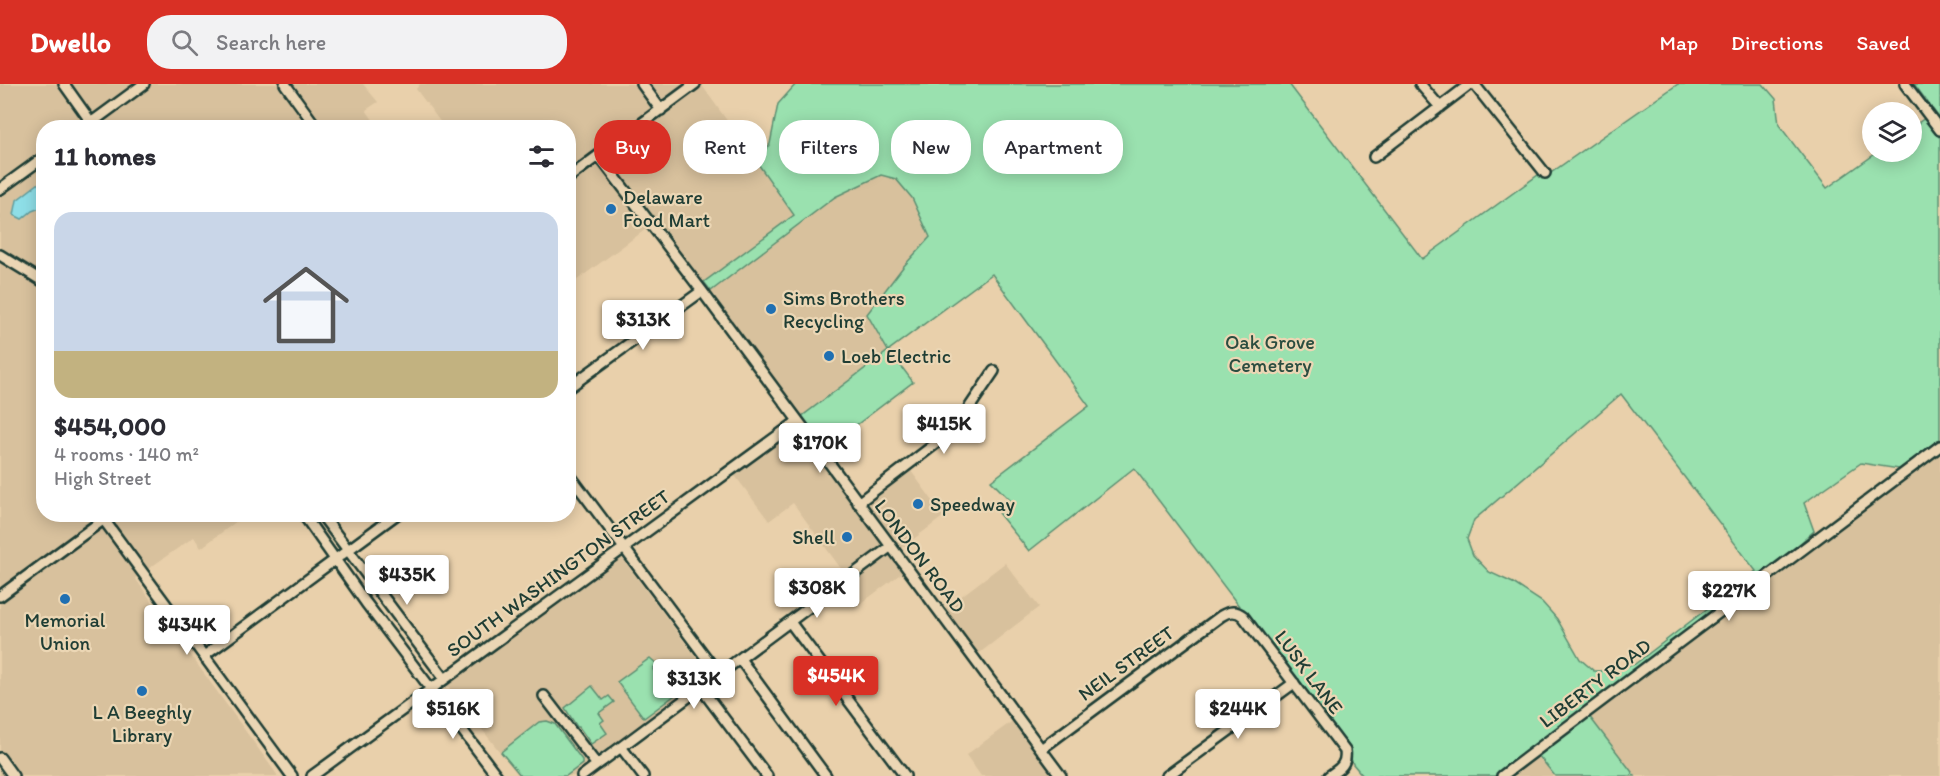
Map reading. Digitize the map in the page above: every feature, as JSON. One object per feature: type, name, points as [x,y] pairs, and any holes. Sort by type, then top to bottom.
[{"type":"street","points":[[64,84],[85,120]]},
{"type":"street","points":[[95,120],[144,84]]},
{"type":"street","points":[[285,84],[311,120]]},
{"type":"street","points":[[642,84],[661,110]]},
{"type":"street","points":[[648,120],[695,84]]},
{"type":"street","points":[[1420,84],[1440,107]]},
{"type":"street","points":[[1374,157],[1470,84]]},
{"type":"street","points":[[1474,84],[1545,173]]},
{"type":"street","points":[[1905,84],[1940,130]]},
{"type":"street","points":[[576,172],[594,160]]},
{"type":"street","points":[[0,189],[36,163]]},
{"type":"street","name":"LONDON ROAD","points":[[613,174],[702,291],[1058,773]]},
{"type":"street","points":[[0,255],[36,277]]},
{"type":"street","points":[[576,382],[702,291]]},
{"type":"street","points":[[858,503],[946,435],[965,414],[994,371]]},
{"type":"street","name":"SOUTH WASHINGTON STREET","points":[[312,776],[798,421]]},
{"type":"street","name":"LIBERTY ROAD","points":[[1502,776],[1940,446]]},
{"type":"street","points":[[576,484],[719,675]]},
{"type":"street","points":[[0,596],[100,522]]},
{"type":"street","points":[[110,522],[204,656],[292,776]]},
{"type":"street","points":[[309,522],[497,776]]},
{"type":"street","points":[[327,522],[444,678]]},
{"type":"street","points":[[204,656],[386,522]]},
{"type":"street","points":[[582,776],[890,547]]},
{"type":"street","name":"NEIL STREET","points":[[1041,749],[1221,615],[1236,612]]},
{"type":"street","name":"LUSK LANE","points":[[1236,612],[1243,616],[1345,751],[1346,760],[1343,765],[1329,776]]},
{"type":"street","points":[[790,622],[904,776]]},
{"type":"street","points":[[740,659],[826,776]]},
{"type":"street","points":[[1167,776],[1294,683]]},
{"type":"street","points":[[701,688],[767,776]]},
{"type":"street","points":[[544,696],[597,765]]},
{"type":"street","points":[[621,747],[643,776]]},
{"type":"street","points":[[0,758],[13,776]]},
{"type":"street","points":[[1048,776],[1058,773]]},
{"type":"shaded area","points":[[0,84],[363,84],[378,102],[366,110],[373,120],[36,120],[36,522],[236,522],[201,548],[194,537],[135,578],[278,776],[0,776]]},
{"type":"shaded area","points":[[420,84],[680,84],[687,94],[701,84],[727,120],[683,120],[683,174],[765,174],[794,215],[704,282],[657,221],[576,281],[576,120],[439,120],[416,89]]},
{"type":"shaded area","points":[[881,175],[896,179],[912,198],[930,237],[903,267],[867,314],[889,350],[801,417],[711,291],[835,197]]},
{"type":"shaded area","points":[[804,421],[863,500],[908,467],[944,516],[899,550],[911,566],[855,608],[836,581],[845,574],[793,503],[769,521],[733,473]]},
{"type":"shaded area","points":[[1940,452],[1940,776],[1635,776],[1589,716]]},
{"type":"shaded area","points":[[622,558],[709,675],[574,776],[519,776],[446,684]]},
{"type":"shaded area","points":[[1005,563],[1039,607],[977,655],[943,610]]},
{"type":"shaded area","points":[[1022,714],[1064,770],[1055,776],[981,776],[966,755]]},
{"type":"shaded area","points":[[1533,748],[1555,776],[1495,776]]},
{"type":"green space","name":"Oak Grove Cemetery","points":[[796,84],[1289,84],[1422,259],[1538,175],[1542,179],[1678,84],[1763,84],[1776,99],[1779,125],[1827,188],[1864,162],[1922,162],[1922,120],[1925,118],[1940,138],[1940,439],[1899,469],[1861,463],[1804,503],[1814,531],[1770,570],[1495,776],[1363,776],[1353,764],[1347,748],[1134,468],[1029,551],[999,514],[1013,503],[991,481],[1089,406],[992,274],[889,350],[913,382],[826,448],[801,417],[888,351],[867,314],[903,267],[930,237],[912,198],[896,179],[881,175],[835,197],[711,291],[704,282],[794,215],[765,174],[767,174],[767,148],[770,144],[778,104]],"holes":[[[1621,394],[1756,571],[1635,664],[1610,671],[1594,671],[1580,659],[1557,619],[1542,602],[1513,583],[1489,572],[1473,555],[1467,539],[1474,520]]]},
{"type":"green space","points":[[1914,84],[1940,84],[1940,119]]},
{"type":"green space","points":[[650,658],[657,664],[653,669],[656,675],[667,684],[679,670],[690,684],[644,718],[617,682]]},
{"type":"green space","points":[[592,686],[603,700],[609,696],[614,702],[599,713],[604,720],[600,723],[607,733],[591,744],[565,708]]},
{"type":"green space","points":[[1589,716],[1635,776],[1555,776],[1538,755]]},
{"type":"green space","points":[[547,721],[555,724],[582,760],[582,764],[566,776],[521,776],[501,752],[539,722]]},
{"type":"water","points":[[36,185],[36,210],[22,219],[14,215],[17,200]]},
{"type":"place","name":"Delaware Food Mart","points":[[611,209]]},
{"type":"place","name":"Sims Brothers Recycling","points":[[771,309]]},
{"type":"place","name":"Loeb Electric","points":[[829,356]]},
{"type":"place","name":"Speedway","points":[[918,504]]},
{"type":"place","name":"Shell","points":[[847,537]]},
{"type":"place","name":"Memorial Union","points":[[65,599]]},
{"type":"place","name":"L A Beeghly Library","points":[[142,691]]}]
